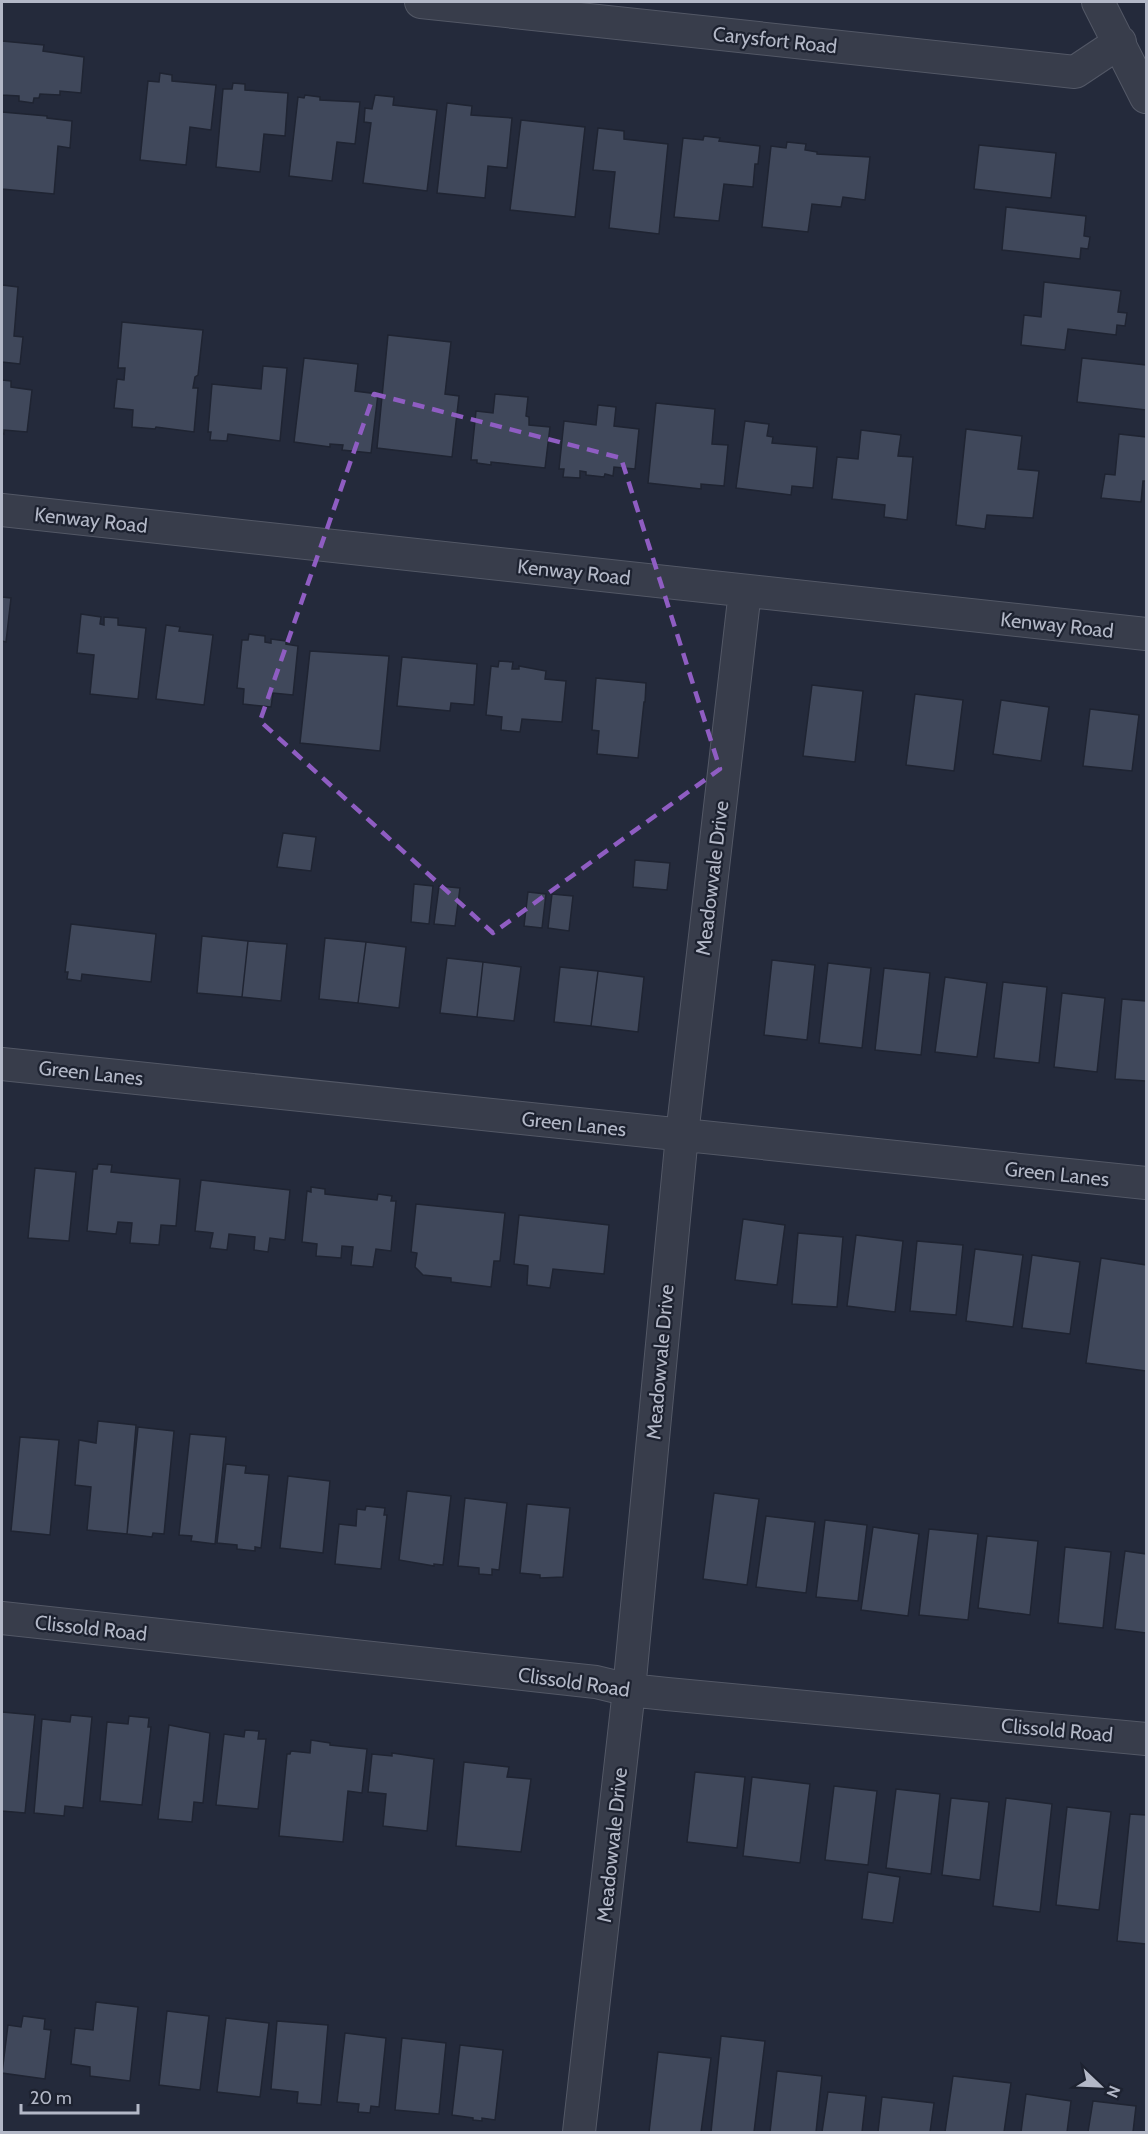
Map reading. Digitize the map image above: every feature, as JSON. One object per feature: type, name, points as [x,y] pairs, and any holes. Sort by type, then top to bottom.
[{"type":"street","name":"Carysfort Road","points":[[421,2],[1075,72],[1120,42]]},
{"type":"street","points":[[1098,2],[1146,97]]},
{"type":"street","name":"Kenway Road","points":[[2,510],[1146,634]]},
{"type":"street","name":"Meadowvale Drive","points":[[579,2133],[629,1690],[682,1135],[745,591]]},
{"type":"street","name":"Green Lanes","points":[[2,1064],[1146,1184]]},
{"type":"street","name":"Clissold Road","points":[[2,1618],[596,1683],[629,1690],[1146,1739]]},
{"type":"highlighted area","points":[[374,394],[621,458],[720,769],[493,933],[260,721]]},
{"type":"building","points":[[2,41],[44,45],[43,51],[84,57],[81,93],[60,91],[60,95],[40,94],[39,98],[34,98],[33,103],[19,101],[19,96],[2,95]]},
{"type":"building","points":[[160,73],[172,75],[172,81],[216,85],[211,130],[190,127],[186,165],[140,160],[148,81],[159,82]]},
{"type":"building","points":[[233,83],[245,84],[245,90],[288,93],[285,136],[264,134],[260,172],[216,167],[223,89],[232,89]]},
{"type":"building","points":[[305,95],[320,97],[320,100],[360,102],[355,144],[337,142],[332,181],[289,176],[298,97],[304,98]]},
{"type":"building","points":[[375,95],[394,97],[393,105],[437,110],[427,191],[363,183],[371,123],[364,122],[365,108],[372,109]]},
{"type":"building","points":[[447,103],[472,106],[471,115],[512,118],[507,168],[488,166],[485,198],[437,193]]},
{"type":"building","points":[[2,112],[72,121],[70,148],[58,146],[54,194],[2,189]]},
{"type":"building","points":[[521,120],[585,127],[575,217],[510,210]]},
{"type":"building","points":[[598,128],[624,131],[624,139],[668,144],[659,234],[609,228],[615,172],[593,170]]},
{"type":"building","points":[[704,136],[720,138],[719,141],[760,146],[758,164],[755,164],[753,187],[724,184],[719,221],[674,217],[683,138],[703,140]]},
{"type":"building","points":[[787,142],[806,144],[805,150],[817,152],[817,154],[870,157],[865,200],[843,197],[841,207],[812,204],[808,232],[762,227],[771,146],[786,148]]},
{"type":"building","points":[[979,145],[1056,153],[1051,198],[974,189]]},
{"type":"building","points":[[1006,207],[1086,216],[1084,236],[1090,237],[1088,249],[1081,248],[1080,259],[1002,250]]},
{"type":"building","points":[[1044,282],[1121,291],[1118,312],[1127,313],[1125,326],[1117,325],[1116,335],[1068,329],[1065,350],[1021,345],[1024,315],[1041,317]]},
{"type":"building","points":[[2,285],[18,287],[14,336],[23,337],[20,364],[2,362]]},
{"type":"building","points":[[122,322],[203,330],[198,375],[195,377],[193,388],[198,388],[194,432],[156,427],[155,429],[132,427],[133,410],[114,408],[117,379],[124,380],[125,368],[118,368]]},
{"type":"building","points":[[388,335],[451,342],[445,394],[459,396],[452,457],[377,448]]},
{"type":"building","points":[[304,358],[358,364],[355,391],[378,394],[371,453],[342,450],[343,445],[330,444],[330,447],[294,442]]},
{"type":"building","points":[[1082,358],[1146,365],[1146,410],[1077,402]]},
{"type":"building","points":[[263,366],[287,368],[280,441],[228,434],[227,441],[210,440],[211,432],[208,432],[212,384],[261,389]]},
{"type":"building","points":[[2,380],[11,381],[11,387],[32,390],[27,432],[4,430],[4,434],[2,433]]},
{"type":"building","points":[[495,394],[528,397],[526,416],[529,417],[529,425],[550,427],[545,468],[491,462],[491,465],[471,460],[476,411],[493,413]]},
{"type":"building","points":[[656,403],[715,409],[712,444],[728,445],[724,486],[701,484],[701,489],[648,483]]},
{"type":"building","points":[[598,405],[616,407],[614,426],[639,429],[635,469],[614,467],[613,476],[605,474],[604,477],[586,475],[586,472],[580,471],[580,478],[563,477],[564,469],[559,469],[564,421],[596,425]]},
{"type":"building","points":[[745,421],[769,424],[767,436],[773,437],[772,443],[817,447],[813,488],[792,486],[791,495],[736,488]]},
{"type":"building","points":[[966,429],[1022,436],[1018,469],[1039,471],[1033,518],[987,515],[985,529],[956,525]]},
{"type":"building","points":[[861,430],[901,435],[898,456],[913,457],[907,520],[884,517],[885,505],[832,499],[837,457],[858,459]]},
{"type":"building","points":[[1119,434],[1146,437],[1146,481],[1143,481],[1141,502],[1101,498],[1105,474],[1115,475]]},
{"type":"building","points":[[2,597],[11,598],[6,642],[2,641]]},
{"type":"building","points":[[81,614],[101,617],[100,624],[104,625],[104,617],[118,618],[118,625],[146,628],[138,699],[90,694],[94,655],[77,653]]},
{"type":"building","points":[[166,625],[180,627],[179,631],[213,635],[204,705],[156,699]]},
{"type":"building","points":[[249,634],[265,636],[265,642],[271,643],[271,639],[286,641],[286,644],[298,646],[293,695],[273,693],[271,707],[243,704],[244,689],[237,688],[242,640],[248,640]]},
{"type":"building","points":[[310,651],[389,656],[380,751],[300,743]]},
{"type":"building","points":[[402,657],[477,664],[474,705],[451,703],[450,711],[397,706]]},
{"type":"building","points":[[499,661],[513,662],[512,669],[519,669],[519,666],[546,671],[545,679],[566,681],[562,722],[522,719],[520,732],[501,730],[502,717],[486,715],[491,666],[498,667]]},
{"type":"building","points":[[596,678],[646,683],[638,758],[597,754],[599,731],[592,730]]},
{"type":"building","points":[[812,685],[863,691],[855,762],[803,756]]},
{"type":"building","points":[[915,694],[963,700],[954,771],[906,765]]},
{"type":"building","points":[[1001,700],[1049,707],[1041,761],[993,754]]},
{"type":"building","points":[[1090,709],[1139,715],[1132,771],[1083,766]]},
{"type":"building","points":[[283,833],[316,837],[311,871],[277,867]]},
{"type":"building","points":[[635,860],[670,863],[667,890],[633,887]]},
{"type":"building","points":[[414,884],[433,886],[429,924],[411,922]]},
{"type":"building","points":[[439,886],[460,888],[455,926],[434,924]]},
{"type":"building","points":[[528,892],[546,894],[542,928],[524,926]]},
{"type":"building","points":[[552,894],[573,896],[569,931],[548,928]]},
{"type":"building","points":[[71,924],[156,934],[151,982],[82,974],[81,981],[67,979],[68,972],[65,972]]},
{"type":"building","points":[[202,936],[248,941],[242,997],[197,993]]},
{"type":"building","points":[[325,938],[366,942],[358,1003],[319,999]]},
{"type":"building","points":[[248,941],[287,944],[281,1001],[242,997]]},
{"type":"building","points":[[366,942],[406,947],[399,1008],[358,1003]]},
{"type":"building","points":[[447,958],[483,962],[477,1017],[440,1013]]},
{"type":"building","points":[[772,960],[815,965],[807,1040],[764,1035]]},
{"type":"building","points":[[483,962],[521,967],[514,1021],[477,1017]]},
{"type":"building","points":[[828,963],[871,968],[862,1048],[819,1043]]},
{"type":"building","points":[[560,967],[598,971],[591,1026],[554,1022]]},
{"type":"building","points":[[884,968],[930,973],[921,1055],[875,1050]]},
{"type":"building","points":[[598,971],[644,977],[638,1032],[591,1026]]},
{"type":"building","points":[[945,977],[987,983],[977,1057],[935,1052]]},
{"type":"building","points":[[1003,982],[1047,987],[1039,1063],[994,1058]]},
{"type":"building","points":[[1062,993],[1105,998],[1097,1072],[1054,1067]]},
{"type":"building","points":[[1122,999],[1146,1001],[1146,1081],[1115,1079]]},
{"type":"building","points":[[98,1164],[112,1165],[111,1172],[180,1179],[176,1226],[161,1225],[159,1245],[130,1243],[132,1223],[118,1222],[116,1234],[87,1231],[93,1169],[97,1169]]},
{"type":"building","points":[[35,1168],[76,1172],[69,1241],[28,1238]]},
{"type":"building","points":[[201,1180],[290,1190],[285,1240],[270,1238],[268,1252],[254,1250],[255,1237],[229,1234],[227,1250],[210,1248],[213,1233],[195,1231]]},
{"type":"building","points":[[311,1187],[325,1189],[325,1194],[377,1200],[378,1194],[392,1196],[391,1201],[396,1201],[391,1251],[376,1249],[373,1267],[351,1265],[353,1247],[342,1246],[341,1258],[316,1256],[317,1244],[302,1242],[307,1191],[311,1192]]},
{"type":"building","points":[[416,1204],[505,1213],[500,1261],[494,1261],[491,1287],[451,1282],[451,1278],[423,1275],[415,1267],[417,1253],[411,1252]]},
{"type":"building","points":[[519,1215],[609,1225],[604,1274],[553,1269],[550,1288],[527,1285],[528,1266],[514,1264]]},
{"type":"building","points":[[743,1219],[785,1225],[777,1285],[735,1280]]},
{"type":"building","points":[[798,1233],[843,1237],[837,1307],[792,1304]]},
{"type":"building","points":[[856,1235],[903,1241],[895,1312],[847,1306]]},
{"type":"building","points":[[917,1241],[963,1245],[956,1315],[910,1311]]},
{"type":"building","points":[[975,1249],[1023,1255],[1013,1327],[966,1321]]},
{"type":"building","points":[[1032,1255],[1080,1262],[1070,1334],[1022,1328]]},
{"type":"building","points":[[1101,1258],[1146,1265],[1146,1371],[1086,1363]]},
{"type":"building","points":[[98,1421],[136,1425],[127,1534],[87,1530],[91,1487],[75,1485],[79,1440],[96,1443]]},
{"type":"building","points":[[138,1427],[174,1431],[164,1534],[153,1533],[152,1537],[127,1534]]},
{"type":"building","points":[[190,1434],[226,1437],[215,1544],[191,1541],[192,1536],[179,1535]]},
{"type":"building","points":[[20,1437],[59,1440],[50,1535],[11,1531]]},
{"type":"building","points":[[226,1464],[246,1466],[245,1473],[269,1475],[261,1548],[255,1547],[255,1551],[237,1549],[237,1545],[217,1543]]},
{"type":"building","points":[[288,1476],[330,1481],[323,1553],[280,1548]]},
{"type":"building","points":[[407,1491],[451,1496],[443,1565],[434,1564],[434,1566],[399,1560]]},
{"type":"building","points":[[714,1493],[759,1499],[747,1585],[703,1579]]},
{"type":"building","points":[[465,1498],[507,1503],[499,1570],[492,1569],[492,1575],[479,1574],[479,1568],[458,1566]]},
{"type":"building","points":[[527,1504],[570,1508],[563,1577],[540,1578],[540,1575],[520,1573]]},
{"type":"building","points":[[366,1506],[385,1508],[384,1515],[387,1515],[381,1569],[335,1564],[339,1524],[356,1526],[357,1509],[365,1510]]},
{"type":"building","points":[[766,1516],[815,1522],[806,1593],[756,1587]]},
{"type":"building","points":[[825,1520],[867,1525],[858,1601],[816,1597]]},
{"type":"building","points":[[873,1527],[919,1534],[908,1616],[861,1610]]},
{"type":"building","points":[[929,1529],[978,1534],[968,1620],[919,1615]]},
{"type":"building","points":[[987,1536],[1038,1541],[1030,1615],[978,1608]]},
{"type":"building","points":[[1065,1547],[1111,1552],[1103,1628],[1058,1623]]},
{"type":"building","points":[[1125,1551],[1146,1554],[1146,1633],[1115,1629]]},
{"type":"building","points":[[2,1712],[35,1715],[25,1813],[2,1811]]},
{"type":"building","points":[[71,1715],[92,1717],[83,1808],[65,1806],[64,1816],[34,1813],[42,1719],[70,1722]]},
{"type":"building","points":[[129,1716],[149,1718],[148,1727],[151,1727],[142,1805],[100,1801],[107,1722],[128,1724]]},
{"type":"building","points":[[169,1725],[210,1733],[203,1803],[194,1802],[192,1822],[158,1819]]},
{"type":"building","points":[[245,1730],[259,1731],[258,1739],[266,1739],[258,1809],[216,1805],[224,1734],[244,1737]]},
{"type":"building","points":[[311,1740],[330,1743],[330,1745],[367,1749],[362,1793],[348,1791],[343,1842],[279,1836],[287,1754],[291,1751],[310,1753]]},
{"type":"building","points":[[392,1753],[434,1759],[427,1831],[383,1826],[386,1794],[368,1792],[372,1754],[392,1756]]},
{"type":"building","points":[[464,1762],[509,1767],[507,1777],[531,1779],[521,1852],[456,1846]]},
{"type":"building","points":[[695,1772],[745,1777],[737,1848],[687,1842]]},
{"type":"building","points":[[752,1777],[810,1784],[800,1863],[743,1856]]},
{"type":"building","points":[[834,1786],[877,1791],[868,1865],[825,1860]]},
{"type":"building","points":[[896,1789],[940,1794],[931,1874],[886,1868]]},
{"type":"building","points":[[951,1798],[989,1802],[980,1880],[942,1875]]},
{"type":"building","points":[[1006,1798],[1052,1804],[1040,1912],[993,1906]]},
{"type":"building","points":[[1067,1807],[1111,1812],[1099,1910],[1056,1905]]},
{"type":"building","points":[[1130,1814],[1146,1815],[1146,1944],[1117,1941]]},
{"type":"building","points":[[868,1872],[900,1877],[893,1923],[862,1919]]},
{"type":"building","points":[[96,2002],[138,2007],[130,2081],[90,2076],[90,2067],[71,2064],[75,2028],[93,2030]]},
{"type":"building","points":[[167,2011],[209,2016],[200,2090],[159,2085]]},
{"type":"building","points":[[23,2016],[45,2019],[44,2029],[51,2030],[45,2079],[2,2073],[8,2025],[21,2027]]},
{"type":"building","points":[[226,2018],[269,2023],[260,2097],[217,2092]]},
{"type":"building","points":[[277,2021],[328,2025],[321,2105],[297,2103],[298,2092],[271,2089]]},
{"type":"building","points":[[345,2033],[386,2038],[379,2107],[371,2106],[370,2113],[358,2112],[359,2104],[337,2102]]},
{"type":"building","points":[[721,2036],[765,2041],[754,2132],[711,2132]]},
{"type":"building","points":[[402,2038],[446,2043],[439,2114],[395,2110]]},
{"type":"building","points":[[460,2045],[503,2050],[495,2120],[482,2118],[482,2121],[473,2120],[473,2118],[452,2115]]},
{"type":"building","points":[[658,2052],[711,2058],[701,2132],[649,2132]]},
{"type":"building","points":[[777,2071],[822,2076],[816,2132],[770,2132]]},
{"type":"building","points":[[953,2076],[1011,2083],[1004,2132],[945,2132]]},
{"type":"building","points":[[828,2092],[866,2096],[862,2132],[822,2132]]},
{"type":"building","points":[[1026,2094],[1071,2101],[1067,2132],[1021,2132]]},
{"type":"building","points":[[882,2097],[934,2103],[930,2132],[878,2132]]},
{"type":"building","points":[[1093,2101],[1136,2106],[1133,2132],[1088,2132]]}]
